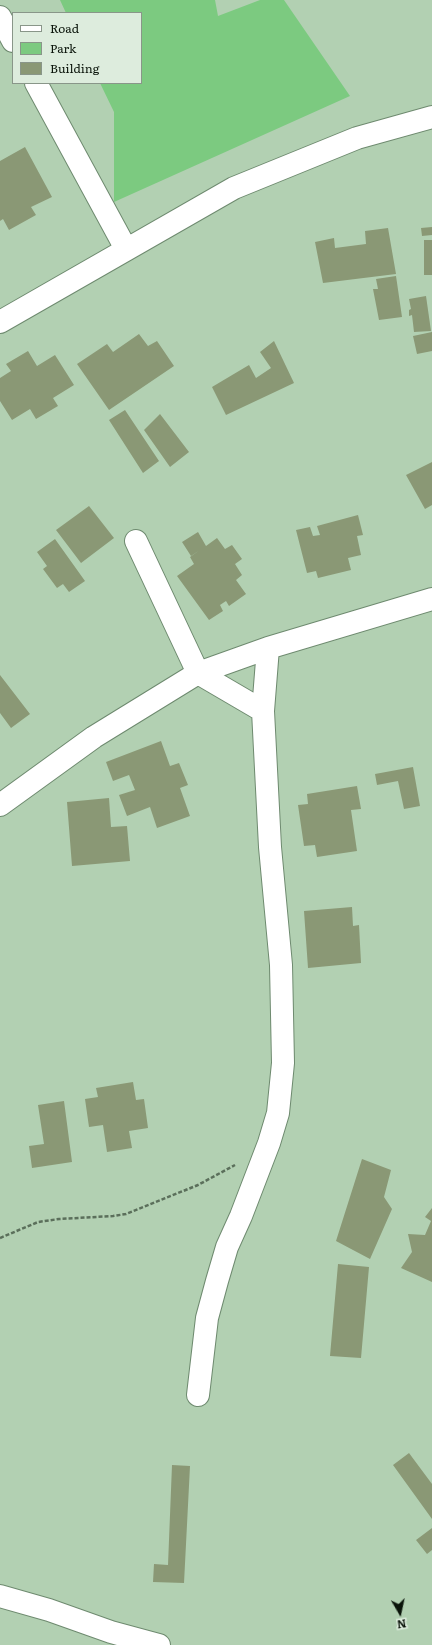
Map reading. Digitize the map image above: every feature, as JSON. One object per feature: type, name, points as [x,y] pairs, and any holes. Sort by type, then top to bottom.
[{"type":"street","points":[[0,17],[12,39]]},
{"type":"street","points":[[37,84],[126,249]]},
{"type":"street","points":[[0,322],[234,188],[357,138],[432,117]]},
{"type":"street","points":[[136,541],[198,673],[263,711]]},
{"type":"street","points":[[0,805],[94,737],[198,673],[268,648],[432,599]]},
{"type":"street","points":[[198,1395],[207,1318],[227,1247],[244,1210],[269,1143],[278,1113],[283,1064],[281,965],[270,847],[263,711],[268,648]]},
{"type":"street","points":[[0,1596],[49,1610],[111,1632],[159,1645]]},
{"type":"path","points":[[0,1238],[38,1222],[126,1214],[198,1185],[220,1174],[238,1162]]},
{"type":"green space","points":[[60,0],[215,0],[218,16],[260,0],[284,0],[350,96],[114,202],[114,112],[100,84],[142,84],[142,12],[66,12]]},
{"type":"building","points":[[25,147],[52,197],[31,207],[36,215],[9,230],[3,219],[0,221],[0,161]]},
{"type":"building","points":[[432,227],[432,235],[422,236],[421,228]]},
{"type":"building","points":[[388,228],[396,274],[323,283],[315,242],[334,238],[335,248],[366,244],[365,231]]},
{"type":"building","points":[[424,240],[432,240],[432,275],[424,275]]},
{"type":"building","points":[[396,276],[402,317],[379,320],[373,289],[378,289],[376,279]]},
{"type":"building","points":[[426,296],[431,331],[414,332],[412,315],[409,316],[409,310],[411,309],[409,299]]},
{"type":"building","points":[[432,332],[432,351],[417,354],[413,336]]},
{"type":"building","points":[[139,334],[148,346],[157,341],[174,366],[109,410],[77,364],[107,344],[113,352]]},
{"type":"building","points":[[274,341],[294,383],[226,415],[212,387],[249,365],[256,378],[271,368],[260,352]]},
{"type":"building","points":[[28,351],[37,366],[55,355],[74,385],[53,398],[58,406],[36,419],[30,409],[12,420],[0,401],[0,378],[11,371],[6,364]]},
{"type":"building","points":[[125,410],[159,461],[143,473],[109,420]]},
{"type":"building","points":[[160,414],[189,452],[170,467],[144,430]]},
{"type":"building","points":[[432,462],[432,505],[425,509],[406,475]]},
{"type":"building","points":[[89,506],[114,538],[81,563],[56,530]]},
{"type":"building","points":[[358,515],[363,535],[357,536],[361,555],[348,558],[351,570],[318,578],[316,571],[307,573],[296,530],[310,527],[313,536],[320,535],[317,526]]},
{"type":"building","points":[[198,532],[206,546],[217,538],[225,549],[232,545],[242,559],[235,564],[242,575],[236,580],[246,594],[229,606],[226,601],[220,605],[223,611],[209,620],[177,576],[194,564],[190,557],[200,550],[191,556],[182,542]]},
{"type":"building","points":[[55,539],[85,581],[69,592],[63,584],[57,588],[43,569],[47,566],[37,552]]},
{"type":"building","points":[[0,675],[30,714],[11,728],[0,713]]},
{"type":"building","points":[[161,741],[170,766],[179,763],[188,785],[180,788],[190,816],[157,828],[150,807],[127,816],[119,795],[135,790],[129,775],[113,781],[106,762]]},
{"type":"building","points":[[413,767],[420,806],[404,809],[398,781],[377,785],[375,774]]},
{"type":"building","points":[[357,786],[361,809],[351,810],[357,851],[317,857],[315,845],[304,846],[298,805],[308,804],[307,794]]},
{"type":"building","points":[[109,798],[111,827],[127,826],[130,861],[72,866],[67,802]]},
{"type":"building","points":[[352,907],[353,926],[359,925],[361,963],[308,968],[304,911]]},
{"type":"building","points":[[133,1082],[136,1100],[144,1099],[148,1128],[129,1131],[132,1148],[107,1152],[103,1125],[89,1127],[85,1099],[98,1097],[96,1088]]},
{"type":"building","points":[[64,1101],[72,1162],[32,1168],[29,1146],[44,1144],[38,1105]]},
{"type":"building","points":[[362,1159],[391,1170],[384,1197],[392,1209],[370,1259],[336,1241]]},
{"type":"building","points":[[432,1208],[432,1282],[401,1268],[412,1252],[408,1234],[425,1235],[431,1221],[425,1217]]},
{"type":"building","points":[[338,1264],[369,1267],[361,1358],[330,1356]]},
{"type":"building","points":[[409,1453],[432,1484],[432,1519],[393,1465]]},
{"type":"building","points":[[172,1465],[190,1466],[184,1583],[153,1582],[154,1564],[168,1565]]},
{"type":"building","points":[[432,1528],[432,1550],[427,1554],[416,1540]]}]
